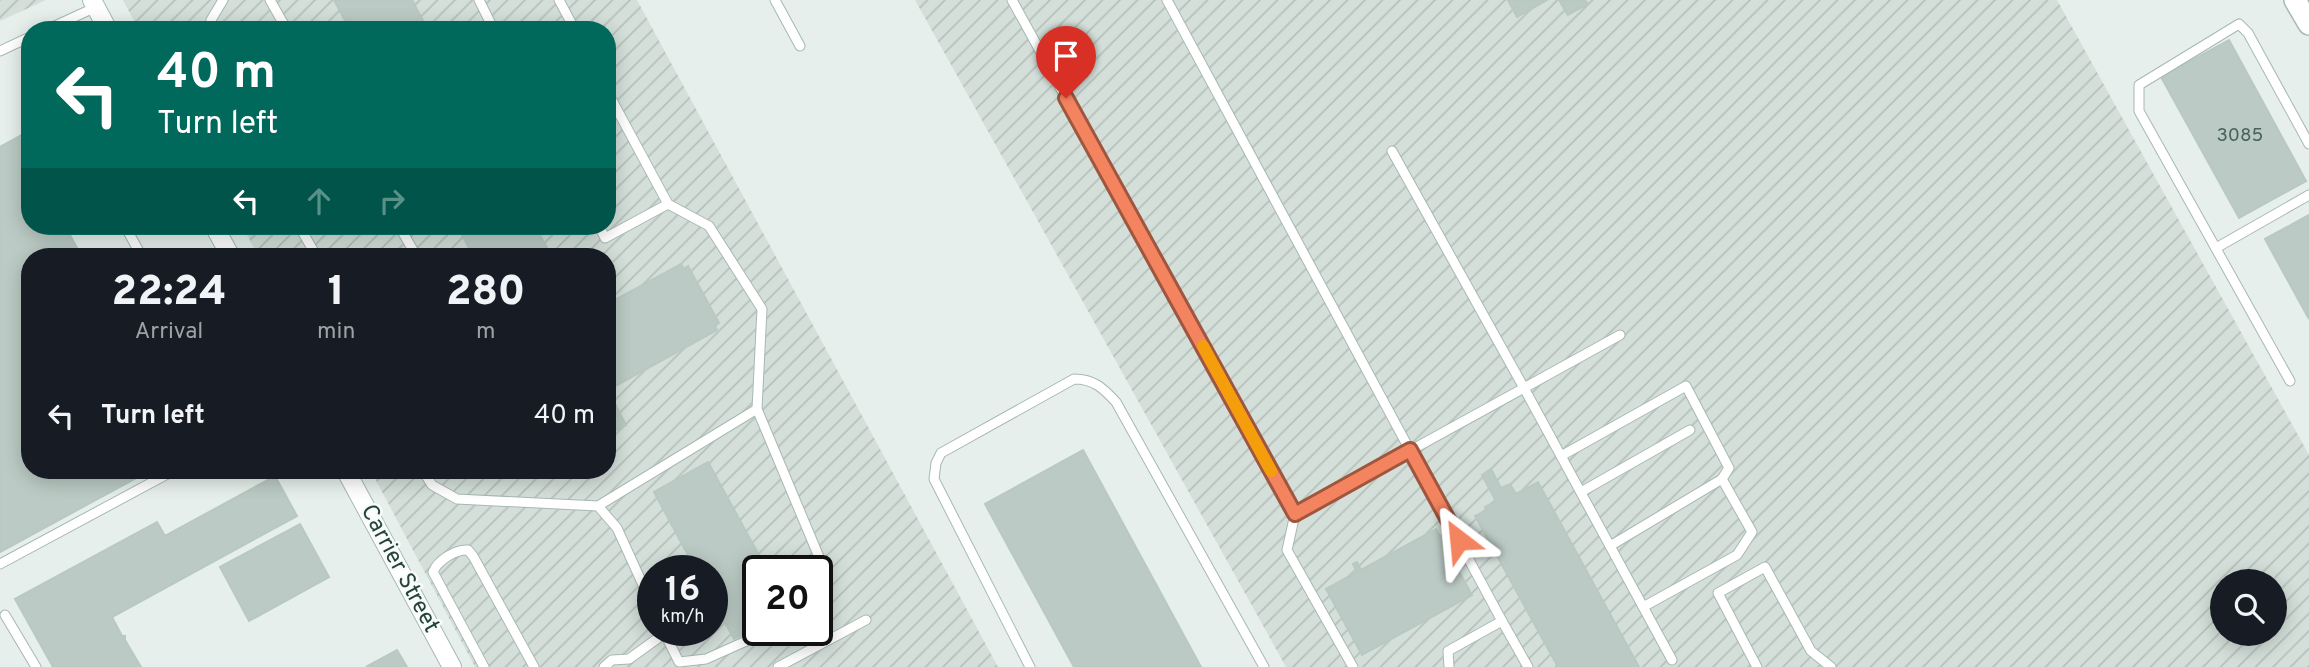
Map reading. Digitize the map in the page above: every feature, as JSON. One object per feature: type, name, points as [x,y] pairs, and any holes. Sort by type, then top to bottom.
[{"type":"street","points":[[2295,0],[2309,24]]},
{"type":"street","points":[[94,3],[103,21]]},
{"type":"street","name":"Carrier Street","points":[[350,479],[452,667]]},
{"type":"lane","points":[[211,21],[223,0]]},
{"type":"lane","points":[[270,0],[282,21]]},
{"type":"lane","points":[[478,0],[489,21]]},
{"type":"lane","points":[[559,0],[570,21]]},
{"type":"lane","points":[[775,0],[800,46]]},
{"type":"lane","points":[[1012,0],[1295,514],[1287,550],[1353,667]]},
{"type":"lane","points":[[1167,0],[1528,667]]},
{"type":"lane","points":[[62,21],[94,3]]},
{"type":"lane","points":[[2290,381],[2139,111],[2139,85],[2239,24],[2248,33],[2309,144]]},
{"type":"lane","points":[[0,51],[21,41]]},
{"type":"lane","points":[[616,108],[668,204],[709,226],[762,310],[757,409],[818,555]]},
{"type":"lane","points":[[1392,151],[1672,660]]},
{"type":"lane","points":[[2216,247],[2309,195]]},
{"type":"lane","points":[[616,231],[668,204]]},
{"type":"lane","points":[[1295,514],[1620,335]]},
{"type":"lane","points":[[1030,667],[934,479],[936,463],[941,453],[1074,379],[1089,379],[1104,389],[1116,402],[1264,667]]},
{"type":"lane","points":[[1561,456],[1686,386],[1729,468],[1722,479],[1610,546]]},
{"type":"lane","points":[[428,479],[432,485],[457,499],[598,506],[757,409]]},
{"type":"lane","points":[[1581,492],[1690,430]]},
{"type":"lane","points":[[0,564],[158,479]]},
{"type":"lane","points":[[1643,607],[1737,555],[1752,532],[1722,479]]},
{"type":"lane","points":[[598,506],[617,528],[637,572]]},
{"type":"lane","points":[[484,667],[433,572],[436,564],[461,550],[468,550],[474,556],[534,667]]},
{"type":"lane","points":[[1757,667],[1718,593],[1765,567],[1811,650],[1831,667]]},
{"type":"lane","points":[[5,615],[36,667]]},
{"type":"lane","points":[[778,667],[866,620]]},
{"type":"lane","points":[[1449,667],[1448,651],[1502,621]]},
{"type":"lane","points":[[671,646],[679,662],[706,659],[742,643]]},
{"type":"lane","points":[[604,667],[612,660],[628,663],[647,646]]},
{"type":"shaded area","points":[[0,0],[46,0],[0,21]]},
{"type":"shaded area","points":[[123,0],[637,0],[998,667],[475,667],[375,479],[616,479],[616,248],[254,248],[247,235],[616,235],[616,21],[134,21]]},
{"type":"shaded area","points":[[915,0],[2057,0],[2309,455],[2309,667],[1286,667]]},
{"type":"building","points":[[334,0],[412,0],[423,21],[345,21]]},
{"type":"building","points":[[1508,0],[1547,0],[1517,17]]},
{"type":"building","points":[[1559,0],[1585,0],[1588,4],[1568,15]]},
{"type":"building","points":[[2229,40],[2306,181],[2239,218],[2161,77]]},
{"type":"building","points":[[21,135],[21,235],[70,235],[77,248],[21,248],[21,479],[134,479],[0,552],[0,147]]},
{"type":"building","points":[[2309,215],[2309,319],[2265,239]]},
{"type":"building","points":[[462,235],[540,235],[547,248],[469,248]]},
{"type":"building","points":[[681,264],[684,269],[688,266],[719,323],[715,326],[717,330],[616,386],[616,299]]},
{"type":"building","points":[[616,406],[626,425],[616,430]]},
{"type":"building","points":[[1083,450],[1201,667],[1074,667],[985,504]]},
{"type":"building","points":[[708,462],[759,555],[742,555],[742,635],[734,639],[728,628],[728,555],[688,555],[654,492]]},
{"type":"building","points":[[1491,469],[1501,488],[1510,484],[1516,494],[1538,482],[1639,667],[1558,667],[1475,516],[1496,501],[1482,475]]},
{"type":"building","points":[[270,479],[277,479],[297,516],[112,617],[141,667],[53,667],[15,599],[157,522],[165,536]]},
{"type":"building","points":[[300,524],[329,577],[249,621],[220,567]]},
{"type":"building","points":[[1436,529],[1472,595],[1362,655],[1326,589],[1357,572],[1353,564],[1357,562],[1361,570]]},
{"type":"building","points":[[397,650],[407,667],[366,667]]},
{"type":"slow traffic","points":[[1203,346],[1271,471]]},
{"type":"route","points":[[1066,98],[1295,514],[1410,450],[1459,540]]}]
